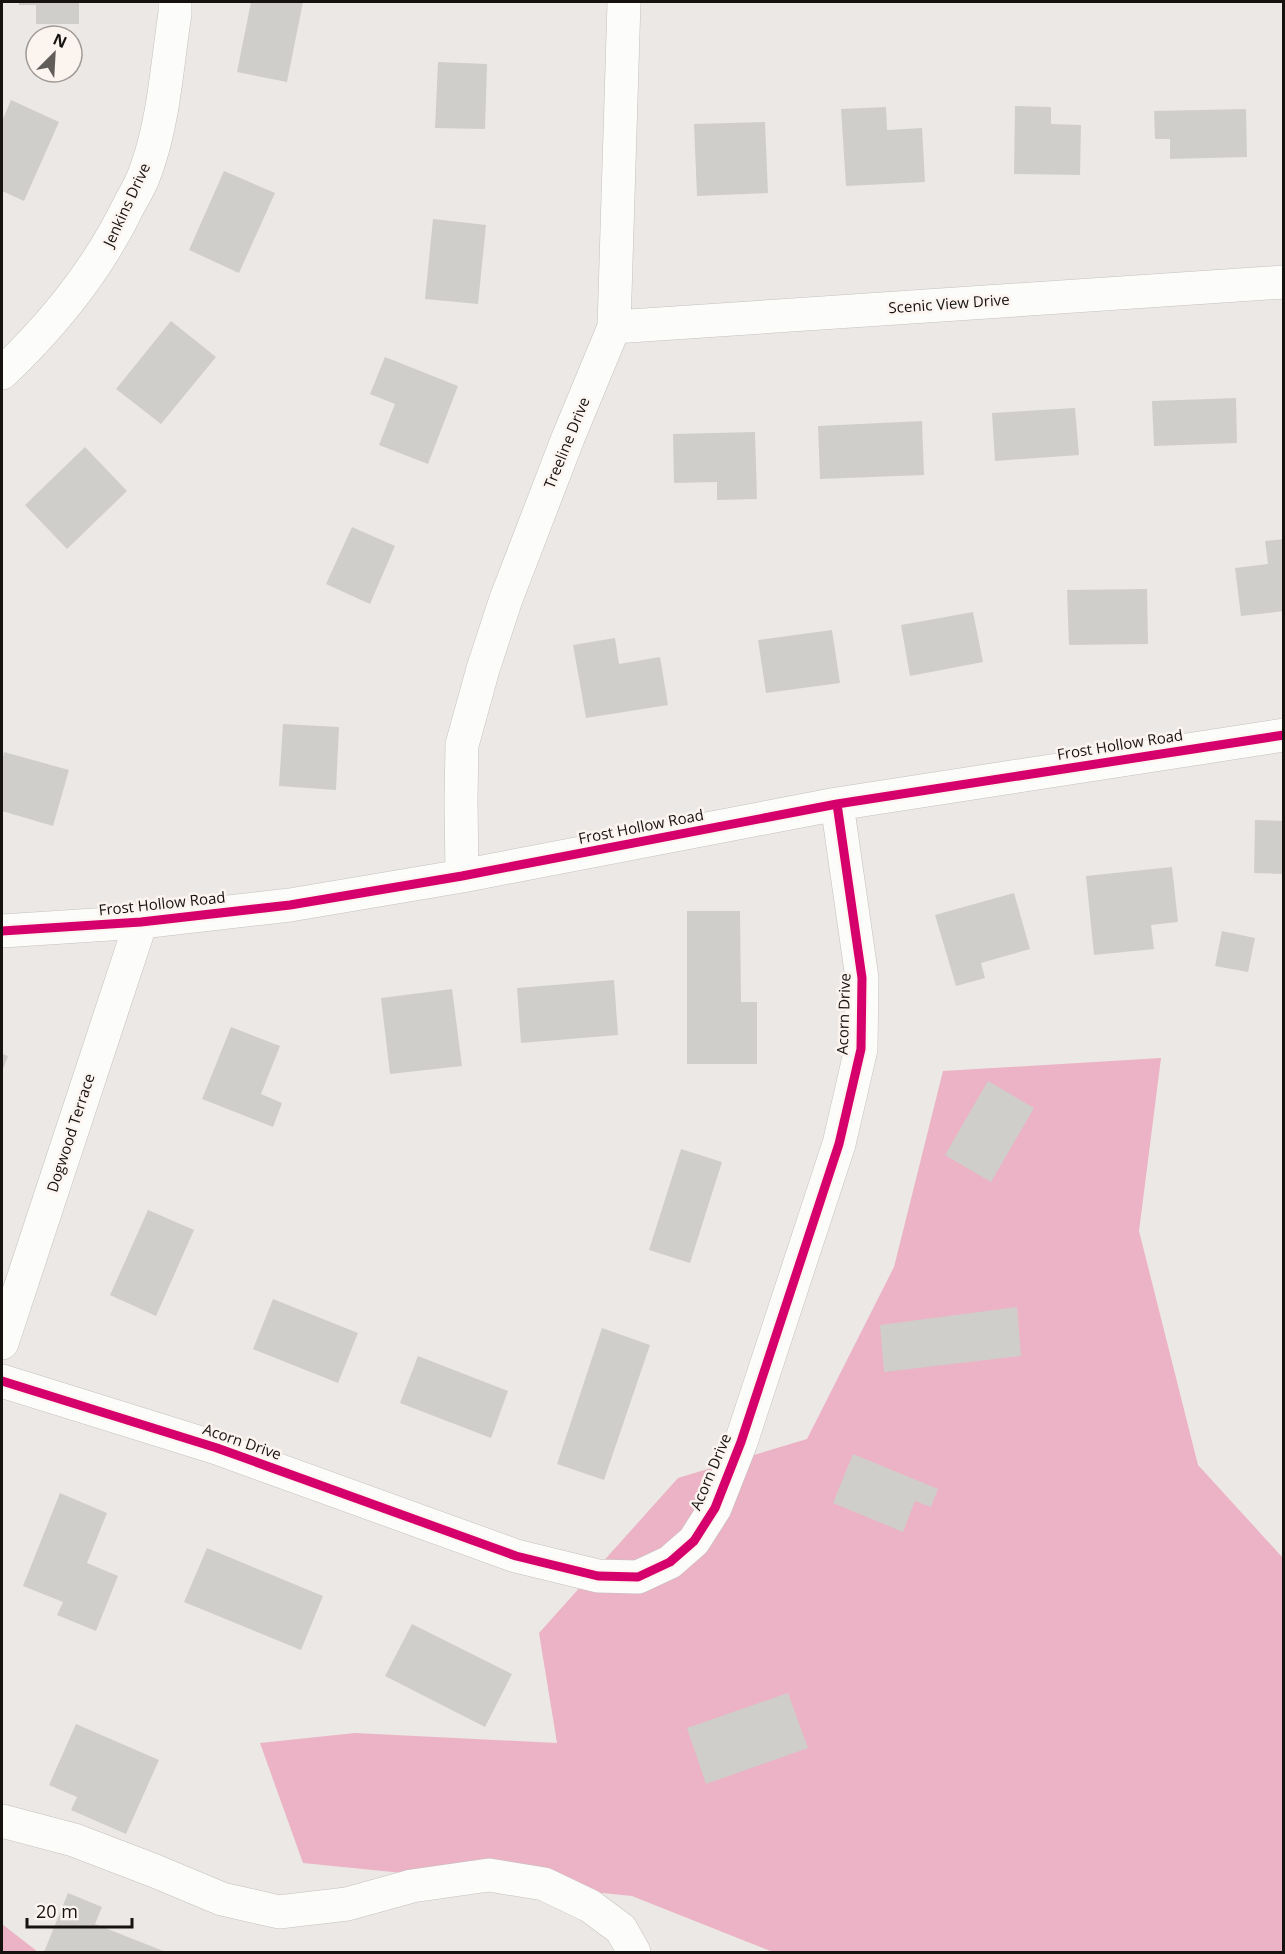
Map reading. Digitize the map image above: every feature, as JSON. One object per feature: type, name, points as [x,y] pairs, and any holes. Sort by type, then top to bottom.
[{"type":"street","name":"Jenkins Drive","points":[[2,374],[33,344],[102,257],[146,170],[159,122],[175,2]]},
{"type":"street","name":"Treeline Drive","points":[[462,876],[462,745],[483,669],[506,599],[614,327],[624,2]]},
{"type":"street","name":"Scenic View Drive","points":[[614,327],[1284,282]]},
{"type":"street","name":"Frost Hollow Road","points":[[2,931],[141,922],[290,905],[462,876],[837,804],[1284,735]]},
{"type":"street","name":"Acorn Drive","points":[[2,1381],[217,1448],[516,1556],[598,1576],[638,1577],[670,1562],[694,1541],[715,1508],[741,1442],[839,1144],[861,1049],[862,978],[837,804]]},
{"type":"street","name":"Dogwood Terrace","points":[[2,1343],[141,922]]},
{"type":"street","points":[[2,1821],[74,1840],[222,1899],[279,1912],[347,1904],[412,1886],[489,1875],[544,1884],[591,1906],[621,1929],[634,1953]]},
{"type":"shaded area","points":[[1161,1058],[1139,1231],[1198,1465],[1283,1558],[1283,1952],[773,1952],[632,1896],[303,1863],[260,1743],[355,1733],[557,1743],[539,1633],[678,1478],[807,1439],[894,1267],[943,1071]]},
{"type":"shaded area","points":[[2,1924],[38,1952],[2,1952]]},
{"type":"building","points":[[19,2],[79,2],[79,24],[36,24],[36,5],[19,5]]},
{"type":"building","points":[[251,2],[303,2],[287,82],[237,72]]},
{"type":"building","points":[[438,62],[487,64],[485,129],[435,128]]},
{"type":"building","points":[[11,100],[59,122],[24,201],[2,191],[2,121]]},
{"type":"building","points":[[1015,106],[1051,107],[1051,124],[1081,125],[1080,175],[1014,174]]},
{"type":"building","points":[[886,107],[887,130],[922,128],[925,182],[846,186],[841,109]]},
{"type":"building","points":[[1246,109],[1247,157],[1170,159],[1170,139],[1155,139],[1154,111]]},
{"type":"building","points":[[765,122],[768,193],[697,196],[694,124]]},
{"type":"building","points":[[224,171],[275,193],[239,273],[189,250]]},
{"type":"building","points":[[433,219],[486,225],[478,304],[425,299]]},
{"type":"building","points":[[171,321],[216,357],[161,424],[116,389]]},
{"type":"building","points":[[385,357],[458,386],[428,464],[379,445],[395,404],[370,394]]},
{"type":"building","points":[[1236,398],[1237,443],[1154,446],[1152,401]]},
{"type":"building","points":[[1075,408],[1079,455],[995,461],[992,413]]},
{"type":"building","points":[[922,421],[924,475],[820,479],[818,426]]},
{"type":"building","points":[[755,432],[757,499],[717,500],[717,482],[674,483],[673,434]]},
{"type":"building","points":[[85,447],[127,491],[67,549],[25,505]]},
{"type":"building","points":[[352,527],[395,546],[370,604],[326,584]]},
{"type":"building","points":[[1284,539],[1284,611],[1241,616],[1235,568],[1268,564],[1265,541]]},
{"type":"building","points":[[1147,589],[1148,644],[1069,645],[1067,590]]},
{"type":"building","points":[[973,612],[983,662],[910,676],[901,625]]},
{"type":"building","points":[[832,630],[840,683],[766,693],[758,640]]},
{"type":"building","points":[[615,638],[619,664],[660,657],[668,705],[586,718],[573,645]]},
{"type":"building","points":[[283,724],[339,727],[336,790],[279,786]]},
{"type":"building","points":[[4,752],[69,770],[53,826],[2,811]]},
{"type":"building","points":[[1255,820],[1284,821],[1284,874],[1254,873]]},
{"type":"building","points":[[1172,867],[1178,922],[1151,925],[1154,949],[1094,955],[1086,876]]},
{"type":"building","points":[[1014,893],[1030,949],[981,963],[985,978],[956,986],[935,915]]},
{"type":"building","points":[[687,911],[740,911],[741,1002],[757,1002],[757,1064],[687,1064]]},
{"type":"building","points":[[1222,931],[1255,938],[1248,972],[1215,966]]},
{"type":"building","points":[[614,980],[618,1035],[521,1043],[517,988]]},
{"type":"building","points":[[452,989],[462,1066],[390,1074],[381,998]]},
{"type":"building","points":[[231,1027],[280,1046],[261,1094],[282,1103],[273,1127],[202,1099]]},
{"type":"building","points":[[2,1054],[8,1056],[2,1072]]},
{"type":"building","points":[[988,1081],[1034,1108],[991,1182],[945,1155]]},
{"type":"building","points":[[681,1149],[722,1162],[690,1263],[649,1250]]},
{"type":"building","points":[[148,1210],[194,1230],[156,1316],[110,1295]]},
{"type":"building","points":[[273,1299],[358,1333],[338,1383],[253,1349]]},
{"type":"building","points":[[1017,1307],[1021,1356],[884,1372],[880,1325]]},
{"type":"building","points":[[602,1328],[650,1345],[604,1480],[557,1464]]},
{"type":"building","points":[[418,1356],[508,1391],[491,1438],[400,1403]]},
{"type":"building","points":[[853,1454],[938,1489],[931,1507],[915,1501],[903,1532],[833,1503]]},
{"type":"building","points":[[60,1493],[107,1513],[87,1563],[118,1576],[96,1631],[57,1615],[63,1602],[23,1586]]},
{"type":"building","points":[[207,1548],[323,1596],[301,1650],[184,1602]]},
{"type":"building","points":[[412,1624],[512,1674],[485,1727],[385,1676]]},
{"type":"building","points":[[788,1693],[808,1748],[706,1784],[687,1728]]},
{"type":"building","points":[[76,1724],[159,1760],[126,1834],[71,1810],[77,1797],[49,1785]]},
{"type":"building","points":[[68,1893],[102,1907],[95,1924],[166,1952],[44,1952]]},
{"type":"cycle path","points":[[2,931],[141,922],[290,905],[462,876],[837,804],[1284,735]]},
{"type":"cycle path","points":[[2,1381],[217,1448],[516,1556],[598,1576],[638,1577],[670,1562],[694,1541],[715,1508],[741,1442],[839,1144],[861,1049],[862,978],[837,804]]}]
